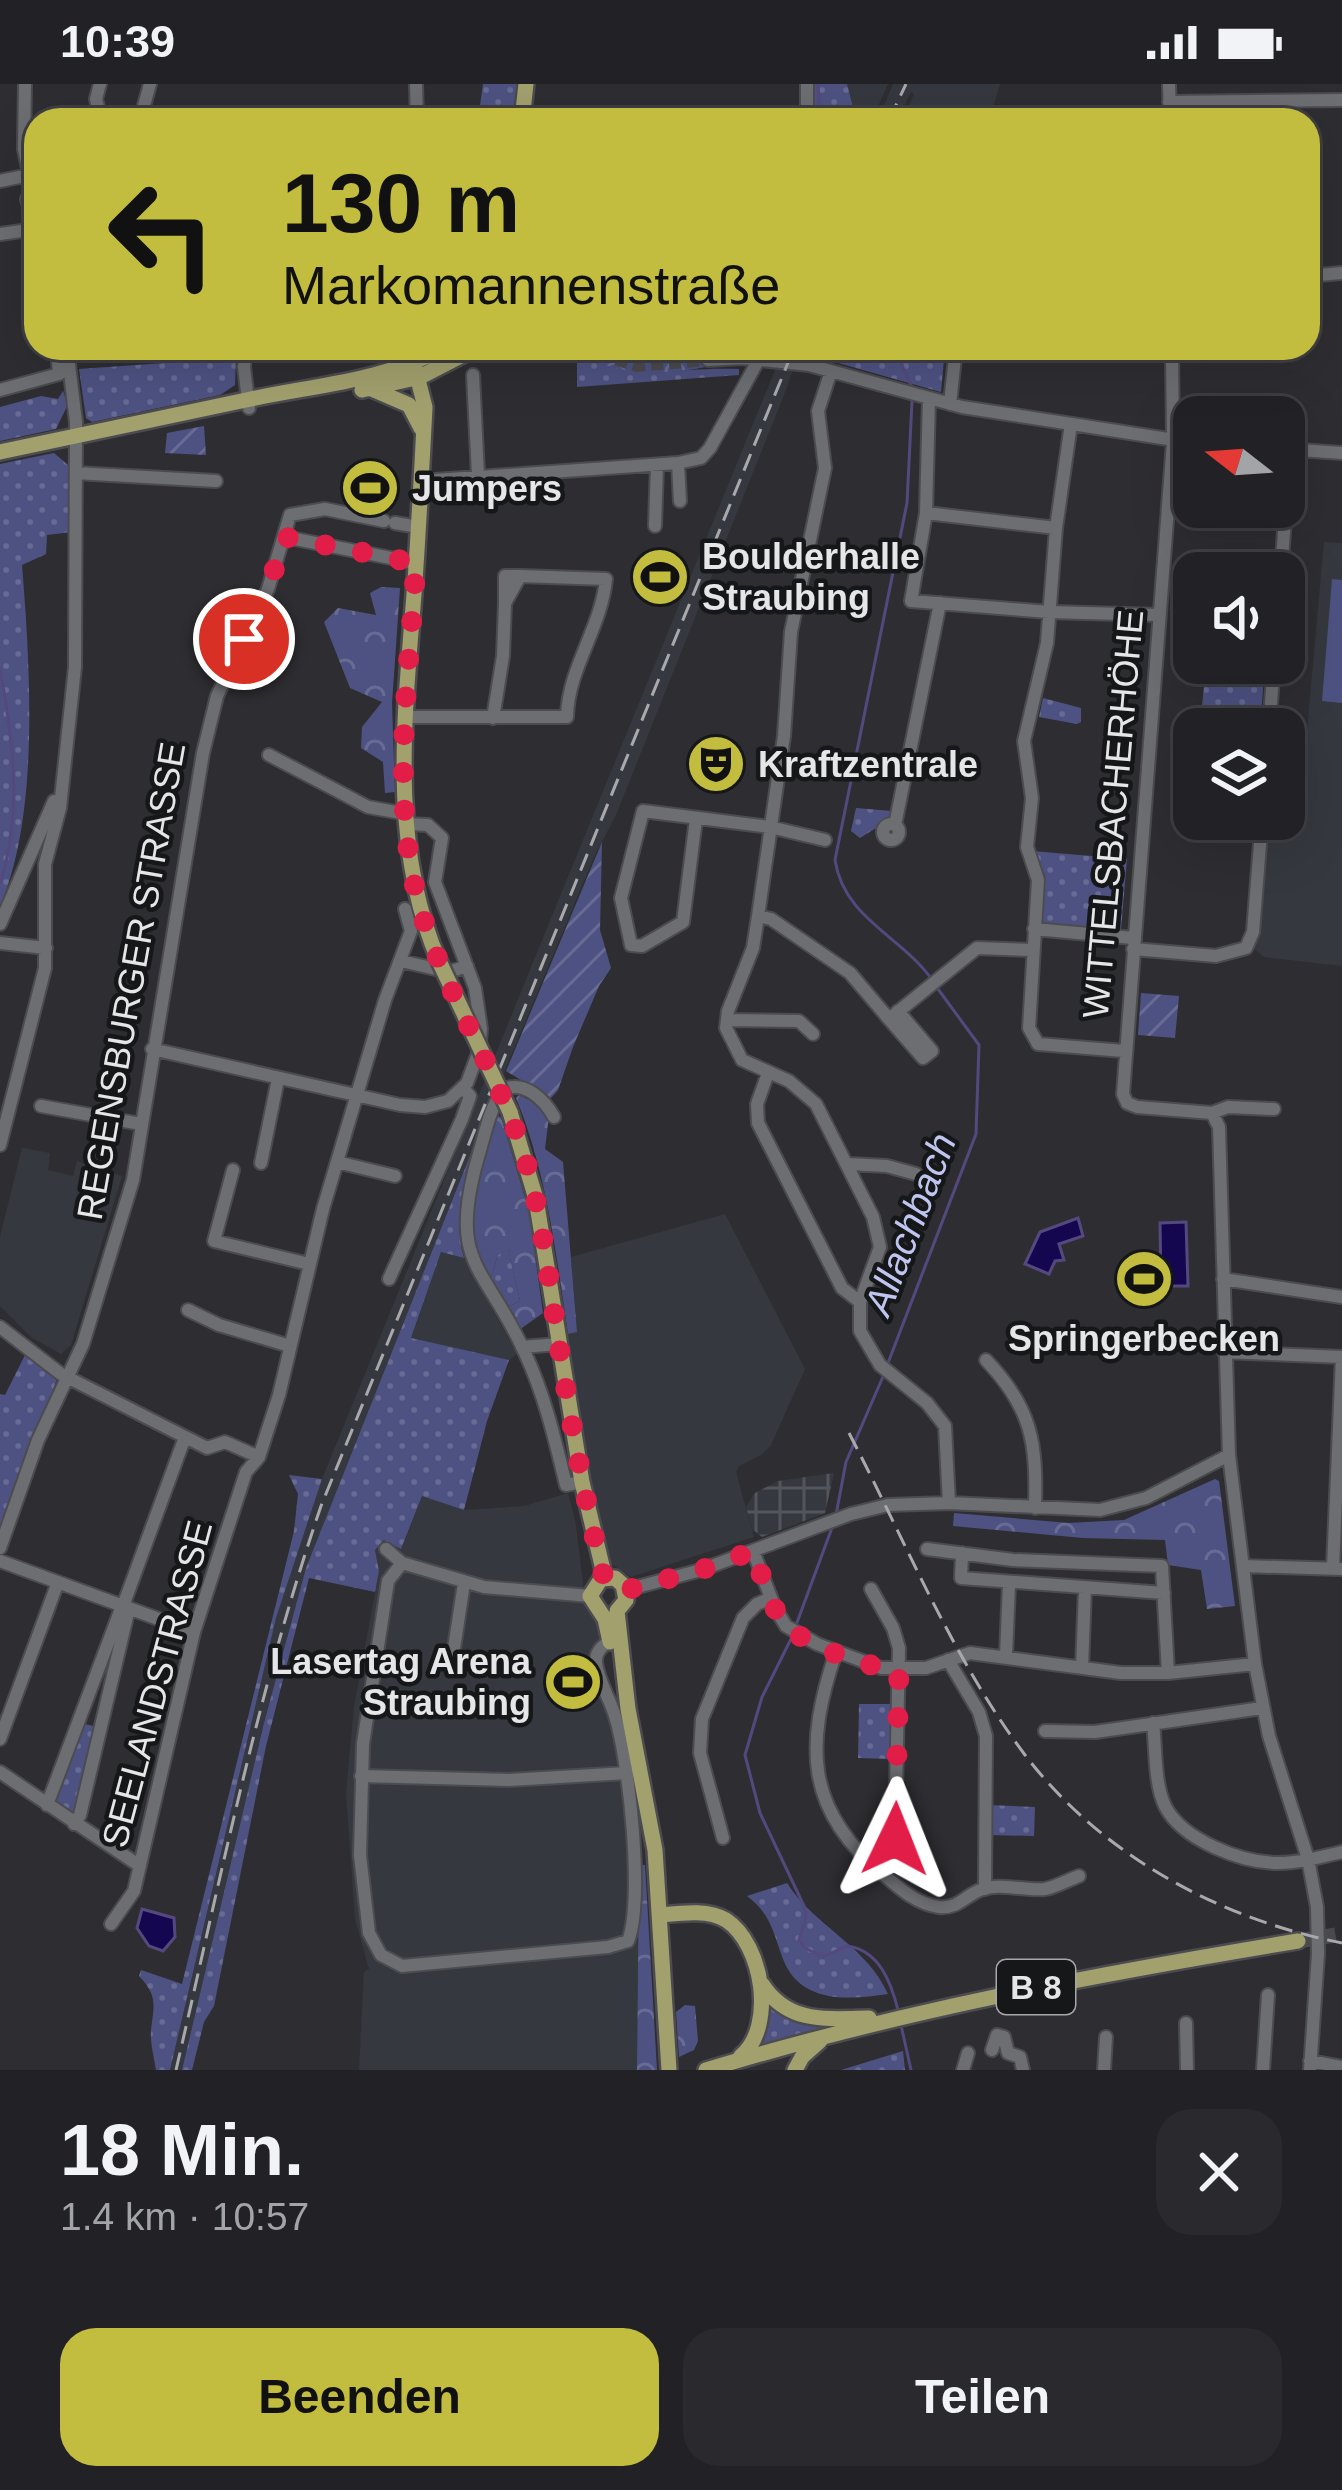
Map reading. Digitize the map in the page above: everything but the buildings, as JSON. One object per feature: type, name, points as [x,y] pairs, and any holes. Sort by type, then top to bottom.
[{"type":"main road","points":[[248,404],[417,370],[429,360]]},
{"type":"main road","points":[[0,452],[205,410],[369,388],[444,360]]},
{"type":"main road","points":[[417,370],[424,390],[424,434],[405,717],[407,819],[418,899],[439,961],[510,1112],[536,1199],[582,1483],[604,1578]]},
{"type":"main road","points":[[369,388],[409,405],[424,434]]},
{"type":"main road","points":[[609,1611],[624,1604],[626,1590],[620,1581],[604,1578],[594,1584],[590,1596],[609,1611],[655,1850],[668,2063]]},
{"type":"main road","points":[[609,1611],[610,1641],[628,1708]]},
{"type":"main road","points":[[660,1915],[705,1914],[729,1922],[778,2004],[804,2018],[890,2020]]},
{"type":"main road","name":"B 8","points":[[706,2070],[917,2013],[1072,1979],[1298,1940]]},
{"type":"main road","points":[[734,2061],[751,2048],[761,2030],[759,1979]]},
{"type":"main road","points":[[795,2070],[802,2057],[827,2036]]},
{"type":"street","points":[[1168,84],[1169,108]]},
{"type":"street","points":[[1169,102],[1342,100]]},
{"type":"street","points":[[1287,101],[1287,108]]},
{"type":"street","points":[[0,390],[59,374],[58,360]]},
{"type":"street","points":[[0,1145],[31,1035],[46,948],[45,864],[62,783],[78,634],[75,437],[68,360]]},
{"type":"street","points":[[246,360],[248,404]]},
{"type":"street","points":[[411,360],[417,370]]},
{"type":"street","points":[[421,481],[700,458],[758,360]]},
{"type":"street","points":[[789,360],[950,404],[1172,442]]},
{"type":"street","points":[[950,404],[955,360]]},
{"type":"street","name":"WITTELSBACHERHÖHE","points":[[1172,360],[1172,442],[1122,1088],[1130,1105],[1213,1113],[1228,1107],[1274,1109]]},
{"type":"street","points":[[831,371],[818,411],[824,468],[791,632],[784,736],[758,916],[753,948],[727,1020],[728,1037],[737,1054],[809,1096],[848,1164],[880,1238],[860,1301],[863,1341],[880,1365],[927,1403],[945,1426],[949,1503]]},
{"type":"street","points":[[473,374],[478,475]]},
{"type":"street","points":[[927,398],[926,513],[910,601],[1159,615]]},
{"type":"street","points":[[1071,424],[1042,675],[1024,741],[1032,798],[1027,847],[1037,880],[1029,1028],[1034,1041],[1044,1045],[1124,1051]]},
{"type":"street","points":[[1305,450],[1342,453]]},
{"type":"street","points":[[678,463],[680,501]]},
{"type":"street","points":[[655,526],[656,464]]},
{"type":"street","points":[[76,473],[216,481]]},
{"type":"street","name":"REGENSBURGER STRASSE","points":[[0,1549],[38,1440],[69,1378],[134,1180],[209,719],[268,589],[286,521],[295,512],[313,508],[418,527]]},
{"type":"street","points":[[926,513],[1056,528]]},
{"type":"street","points":[[285,537],[416,563]]},
{"type":"street","points":[[405,717],[494,718],[567,717],[568,690],[604,600],[606,579],[520,576],[505,603],[494,718]]},
{"type":"street","points":[[895,825],[940,603]]},
{"type":"street","points":[[152,1049],[425,1107],[448,1101],[463,1088],[475,1067],[482,1029],[467,966],[435,882],[442,838],[428,825],[368,808],[269,755]]},
{"type":"street","points":[[0,925],[62,783]]},
{"type":"street","points":[[696,820],[683,922],[635,947],[628,940],[621,898],[643,811],[770,827],[825,840]]},
{"type":"street","points":[[1034,929],[1216,956],[1246,948],[1253,932],[1260,840]]},
{"type":"street","name":"SEELANDSTRASSE","points":[[111,1924],[134,1892],[194,1632],[246,1472],[259,1457],[337,1162],[385,1000],[412,931],[406,909]]},
{"type":"street","points":[[758,916],[771,919],[841,965],[914,1038]]},
{"type":"street","points":[[0,944],[46,948]]},
{"type":"street","points":[[894,1015],[977,949],[1033,950]]},
{"type":"street","points":[[401,961],[449,972],[467,966]]},
{"type":"street","points":[[727,1020],[800,1021],[813,1034]]},
{"type":"street","points":[[767,1073],[757,1104],[758,1124],[842,1288],[860,1301]]},
{"type":"street","points":[[261,1163],[278,1079]]},
{"type":"street","points":[[554,1117],[548,1105],[526,1089],[516,1085],[504,1089],[492,1109],[466,1202],[465,1231],[471,1259],[522,1346],[540,1387],[566,1485],[582,1483]]},
{"type":"street","points":[[389,1279],[462,1119],[470,1096],[463,1088]]},
{"type":"street","points":[[41,1106],[141,1124]]},
{"type":"street","points":[[1213,1113],[1219,1127],[1229,1455],[1255,1664],[1262,1708],[1308,1859],[1317,1906],[1310,2066],[1342,2067]]},
{"type":"street","points":[[337,1162],[395,1176]]},
{"type":"street","points":[[848,1164],[916,1174]]},
{"type":"street","points":[[232,1170],[214,1241],[309,1264]]},
{"type":"street","points":[[1223,1279],[1342,1298]]},
{"type":"street","points":[[188,1310],[290,1346]]},
{"type":"street","points":[[0,1327],[69,1378],[185,1437],[207,1448],[225,1442],[259,1457]]},
{"type":"street","points":[[522,1346],[559,1344]]},
{"type":"street","points":[[1224,1352],[1342,1357],[1338,1569],[1243,1567]]},
{"type":"street","points":[[986,1360],[1011,1388],[1028,1421],[1036,1460],[1035,1508]]},
{"type":"street","points":[[47,1805],[185,1437]]},
{"type":"street","points":[[626,1590],[701,1570],[851,1514],[898,1504],[1122,1507],[1229,1455]]},
{"type":"street","points":[[386,1549],[402,1564],[464,1583],[590,1596]]},
{"type":"street","points":[[927,1549],[1012,1560],[1162,1566],[1168,1672]]},
{"type":"street","points":[[753,1551],[787,1626],[836,1652],[899,1671],[926,1668],[955,1657],[1006,1656],[1082,1668],[1168,1672],[1255,1664]]},
{"type":"street","points":[[962,1553],[961,1577],[1164,1593]]},
{"type":"street","points":[[0,1561],[194,1632]]},
{"type":"street","points":[[402,1564],[388,1581],[361,1776],[360,1855],[367,1918],[374,1946],[389,1960],[414,1966],[608,1948],[628,1941],[633,1860],[627,1774],[615,1715],[596,1661],[598,1651],[610,1641]]},
{"type":"street","points":[[0,1739],[58,1582]]},
{"type":"street","points":[[451,1668],[464,1583]]},
{"type":"street","points":[[1006,1656],[1009,1584]]},
{"type":"street","points":[[1082,1668],[1085,1588]]},
{"type":"street","points":[[872,1589],[896,1637],[899,1671],[894,1855],[880,1872]]},
{"type":"street","points":[[723,1838],[700,1753],[702,1719],[743,1618],[771,1598]]},
{"type":"street","points":[[74,1824],[80,1815],[125,1607]]},
{"type":"street","points":[[836,1652],[816,1733],[817,1778],[840,1829],[880,1872],[913,1898],[935,1906],[953,1906],[985,1889],[1046,1888],[1079,1876]]},
{"type":"street","points":[[955,1657],[986,1736],[985,1889]]},
{"type":"street","points":[[1045,1730],[1075,1733],[1262,1708]]},
{"type":"street","points":[[1153,1723],[1161,1795],[1178,1822],[1215,1846],[1267,1863],[1342,1852]]},
{"type":"street","points":[[0,1772],[140,1866]]},
{"type":"street","points":[[361,1776],[509,1780],[627,1774]]},
{"type":"street","points":[[1263,2070],[1268,1995]]},
{"type":"street","points":[[1186,2024],[1187,2070]]},
{"type":"street","points":[[992,2050],[997,2035],[1004,2037],[1008,2053],[1020,2057],[1023,2070]]},
{"type":"street","points":[[1104,2070],[1106,2037]]},
{"type":"street","points":[[963,2070],[968,2053]]},
{"type":"shaded area","points":[[847,84],[888,84],[877,108],[853,107]]},
{"type":"shaded area","points":[[893,84],[1000,84],[993,108],[908,108],[911,92],[903,108],[883,108]]},
{"type":"shaded area","points":[[779,360],[796,360],[616,815],[493,1099],[306,1568],[264,1723],[182,2070],[170,2070],[276,1618],[322,1479]]},
{"type":"shaded area","points":[[1324,542],[1342,543],[1342,966],[1264,957],[1252,947],[1259,937],[1266,840],[1305,840],[1305,753]]},
{"type":"shaded area","points":[[22,1148],[50,1153],[48,1170],[73,1176],[77,1161],[122,1176],[71,1345],[61,1354],[31,1337],[0,1306],[0,1237]]},
{"type":"shaded area","points":[[725,1214],[805,1369],[771,1445],[736,1472],[754,1537],[631,1577],[609,1562],[590,1476],[568,1334],[577,1332],[571,1257]]},
{"type":"shaded area","points":[[1078,1218],[1083,1236],[1059,1244],[1064,1260],[1055,1261],[1049,1274],[1025,1264],[1040,1232]]},
{"type":"shaded area","points":[[1186,1222],[1188,1286],[1161,1286],[1160,1223]]},
{"type":"shaded area","points":[[441,1252],[464,1258],[517,1354],[509,1360],[411,1339]]},
{"type":"shaded area","points":[[834,1473],[825,1513],[762,1537],[752,1529],[746,1507],[755,1493],[778,1481]]},
{"type":"shaded area","points":[[568,1493],[586,1608],[595,1617],[639,1865],[637,2070],[359,2070],[364,1972],[369,1969],[355,1919],[346,1793],[354,1707],[379,1571],[375,1550],[384,1539],[402,1548],[422,1496],[464,1510],[524,1506]]},
{"type":"shaded area","points":[[142,1909],[174,1918],[175,1937],[163,1951],[149,1946],[137,1928]]},
{"type":"green space","points":[[483,84],[519,84],[517,108],[480,108]]},
{"type":"green space","points":[[814,84],[847,84],[853,108],[813,108]]},
{"type":"green space","points":[[236,360],[235,385],[220,395],[92,422],[86,418],[79,369]]},
{"type":"green space","points":[[577,360],[638,370],[739,369],[739,375],[577,387]]},
{"type":"green space","points":[[594,360],[706,360],[706,367],[673,372]]},
{"type":"green space","points":[[827,360],[944,360],[941,392]]},
{"type":"green space","points":[[63,391],[68,404],[56,429],[0,441],[0,407],[41,396],[58,399]]},
{"type":"green space","points":[[204,426],[206,455],[165,453],[167,433]]},
{"type":"green space","points":[[54,453],[68,465],[71,532],[47,535],[46,554],[22,565],[28,648],[27,784],[13,869],[0,906],[0,464]]},
{"type":"green space","points":[[1332,579],[1342,580],[1342,703],[1322,701]]},
{"type":"green space","points":[[381,587],[400,588],[392,703],[395,792],[385,793],[383,762],[361,748],[362,727],[382,702],[350,688],[324,622],[338,608],[376,615],[370,593]]},
{"type":"green space","points":[[1204,684],[1263,684],[1262,708],[1202,708]]},
{"type":"green space","points":[[1043,698],[1081,708],[1081,722],[1039,717]]},
{"type":"green space","points":[[856,808],[892,811],[892,818],[860,838],[851,831]]},
{"type":"green space","points":[[602,842],[600,930],[611,968],[551,1098],[506,1071]]},
{"type":"green space","points":[[1032,851],[1127,859],[1121,930],[1042,925],[1045,875]]},
{"type":"green space","points":[[1141,993],[1179,996],[1175,1038],[1138,1035]]},
{"type":"green space","points":[[519,1095],[543,1107],[549,1116],[545,1149],[563,1162],[577,1332],[568,1334],[549,1214],[536,1155],[516,1098]]},
{"type":"green space","points":[[489,1108],[462,1201],[464,1258],[441,1252],[411,1338],[509,1360],[464,1510],[422,1496],[401,1549],[384,1540],[375,1550],[379,1571],[375,1592],[309,1578],[266,1746],[214,2006],[204,2022],[192,2070],[182,2070],[264,1723],[306,1568]]},
{"type":"green space","points":[[494,1115],[501,1117],[529,1211],[543,1313],[519,1330],[506,1308],[520,1301],[508,1249],[498,1255],[490,1280],[475,1238],[474,1198]]},
{"type":"green space","points":[[508,1248],[520,1301],[506,1308],[490,1280],[498,1255]]},
{"type":"green space","points":[[26,1353],[57,1379],[0,1532],[0,1394],[5,1395]]},
{"type":"green space","points":[[289,1475],[322,1479],[276,1618],[170,2070],[156,2070],[153,2001],[139,1976],[141,1970],[182,1984],[294,1531],[298,1494]]},
{"type":"green space","points":[[1219,1481],[1235,1606],[1207,1609],[1201,1570],[1168,1565],[1165,1540],[953,1526],[954,1513],[1069,1523],[1124,1520]]},
{"type":"green space","points":[[859,1704],[891,1704],[890,1759],[858,1758]]},
{"type":"green space","points":[[85,1724],[97,1727],[75,1814],[70,1817],[55,1805]]},
{"type":"green space","points":[[989,1805],[1035,1807],[1034,1836],[989,1835]]},
{"type":"green space","points":[[639,1865],[645,1865],[657,2070],[637,2070]]},
{"type":"green space","points":[[787,1883],[867,1962],[888,1994],[827,1996],[791,1974],[766,1917],[747,1896]]},
{"type":"green space","points":[[685,2005],[695,2006],[698,2041],[694,2050],[679,2057],[676,2012]]},
{"type":"green space","points":[[769,2006],[789,2016],[840,2026],[758,2047]]},
{"type":"green space","points":[[903,2051],[905,2070],[841,2070]]},
{"type":"waterway","name":"Allachbach","points":[[818,84],[819,108]]},
{"type":"waterway","name":"Allachbach","points":[[900,360],[911,385]]},
{"type":"waterway","name":"Allachbach","points":[[912,401],[907,503],[835,860],[841,880],[862,912],[933,981]]},
{"type":"waterway","points":[[0,669],[12,749],[14,803],[0,883]]},
{"type":"waterway","name":"Allachbach","points":[[888,1363],[976,1134],[979,1045],[938,989]]},
{"type":"waterway","name":"Allachbach","points":[[836,1515],[846,1462],[885,1372]]},
{"type":"waterway","name":"Allachbach","points":[[795,1628],[833,1525]]},
{"type":"waterway","name":"Allachbach","points":[[792,1637],[762,1697],[745,1755],[760,1813],[804,1906],[806,1918],[799,1940],[823,1957],[847,1946],[867,1954],[887,1978],[898,2010]]},
{"type":"waterway","name":"Allachbach","points":[[901,2025],[911,2070]]},
{"type":"tunnel","points":[[619,360],[637,366],[708,360]]},
{"type":"tunnel","points":[[1298,1941],[1342,1934]]},
{"type":"railway","points":[[895,108],[906,84]]},
{"type":"railway","points":[[176,2070],[259,1715],[321,1506],[789,360]]},
{"type":"railway","points":[[849,1433],[975,1679],[1025,1755],[1056,1791],[1127,1853],[1208,1900],[1252,1918],[1342,1943]]},
{"type":"place","name":"Jumpers","points":[[370,488]]},
{"type":"place","name":"Boulderhalle Straubing","points":[[660,577]]},
{"type":"place","name":"Kraftzentrale","points":[[716,764]]},
{"type":"place","name":"Springerbecken","points":[[1144,1279]]},
{"type":"place","name":"Lasertag Arena Straubing","points":[[573,1682]]},
{"type":"route","points":[[244,639],[268,589],[285,537],[416,563],[405,717],[407,824],[418,899],[436,953],[495,1076],[526,1160],[544,1238],[582,1483],[604,1578],[620,1581],[626,1590],[753,1551],[775,1608],[794,1632],[871,1665],[899,1671],[895,1839]]}]
